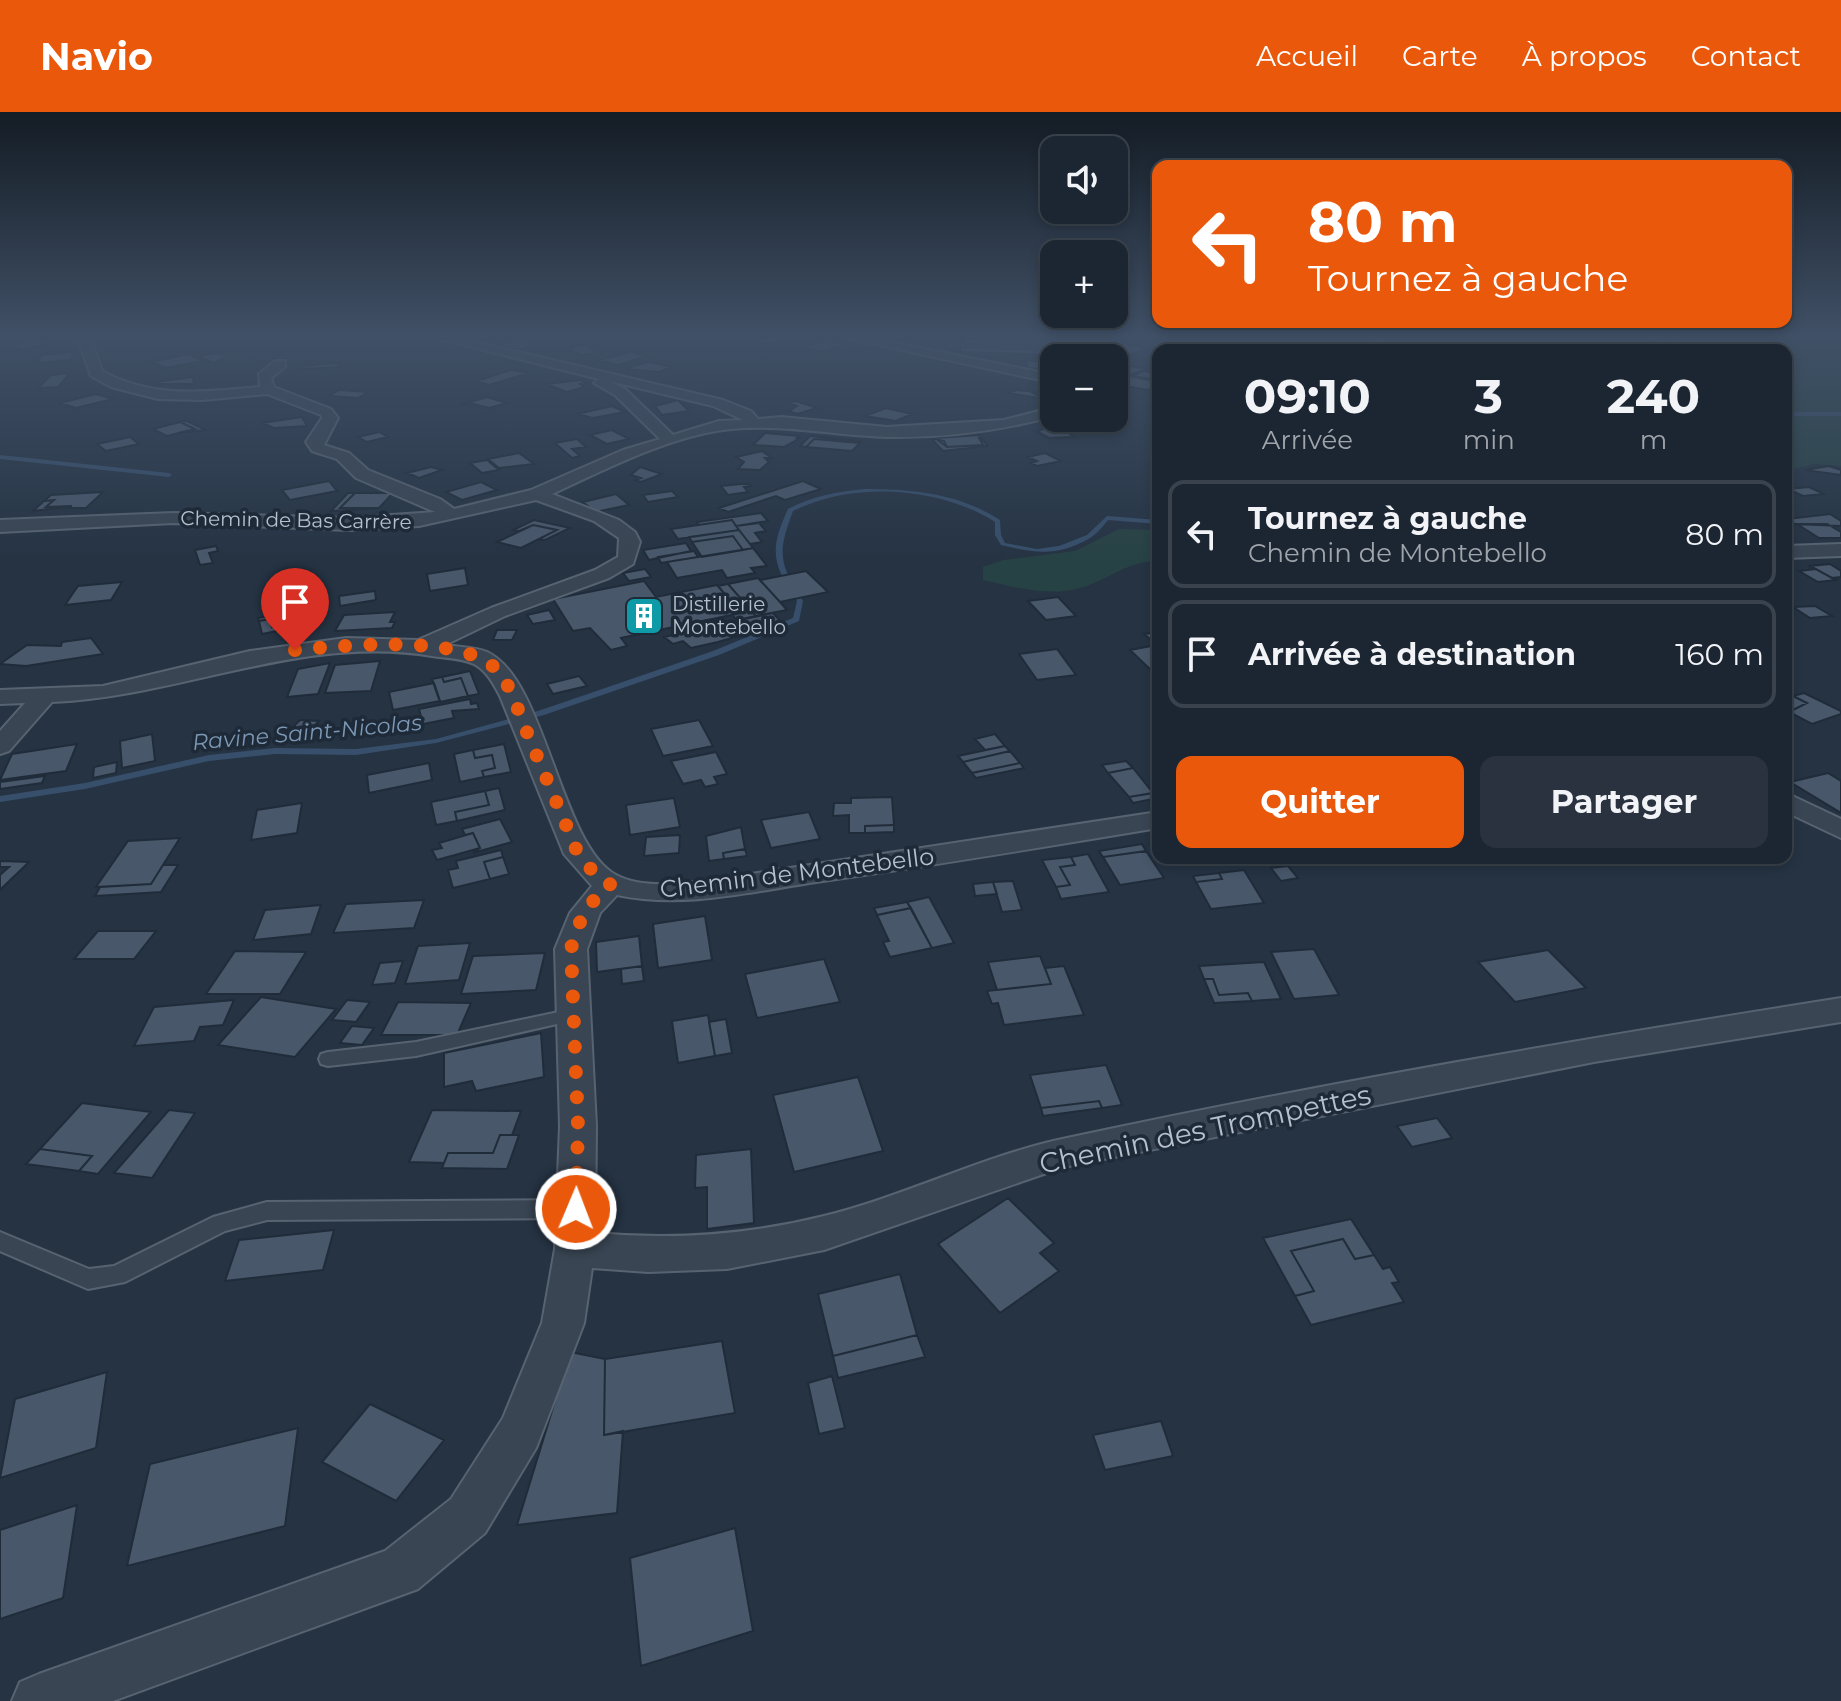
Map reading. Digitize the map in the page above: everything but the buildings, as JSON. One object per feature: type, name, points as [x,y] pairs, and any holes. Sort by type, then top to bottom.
[{"type":"street","points":[[321,410],[330,418],[314,442],[318,448],[343,456],[362,474],[434,503],[452,516]]},
{"type":"street","points":[[639,410],[670,440]]},
{"type":"street","points":[[736,410],[746,414],[753,422]]},
{"type":"street","name":"Chemin de Bas Carrère","points":[[0,526],[173,518],[381,524],[452,516],[537,494],[670,440],[753,422],[887,432],[1005,425],[1040,415]]},
{"type":"street","points":[[424,646],[498,612],[602,574],[626,560],[631,546],[627,534],[612,523],[537,494]]},
{"type":"street","points":[[1792,552],[1841,550]]},
{"type":"street","points":[[0,697],[44,697],[140,686],[295,650],[346,645],[424,646],[479,657],[497,670],[512,696],[578,854],[596,875],[611,885],[598,893],[577,926],[571,949],[578,1126],[575,1229],[563,1323],[520,1432],[468,1516],[400,1571],[39,1701]]},
{"type":"street","points":[[0,746],[44,697]]},
{"type":"street","points":[[1792,804],[1841,830]]},
{"type":"street","name":"Chemin de Montebello","points":[[611,885],[661,892],[734,884],[900,862],[1152,821]]},
{"type":"street","name":"Chemin des Trompettes","points":[[575,1229],[648,1255],[741,1249],[824,1233],[1063,1153],[1594,1050],[1841,1010]]},
{"type":"lane","points":[[328,1059],[416,1049],[573,1015]]},
{"type":"lane","name":"Chemin des Trompettes","points":[[0,1241],[88,1279],[117,1275],[220,1223],[267,1211],[575,1229]]},
{"type":"green space","points":[[1792,410],[1841,410],[1841,466],[1814,464],[1792,470]]},
{"type":"green space","points":[[1119,529],[1152,530],[1152,562],[1136,564],[1076,589],[1053,592],[1029,590],[983,580],[983,567],[1003,560],[1075,551]]},
{"type":"waterway","name":"Ravine Saint-Nicolas","points":[[1792,414],[1841,414]]},
{"type":"waterway","points":[[0,457],[169,475]]},
{"type":"waterway","name":"Ravine Saint-Nicolas","points":[[0,799],[85,786],[209,758],[275,751],[356,752],[436,741],[541,713],[716,653],[796,619],[800,601],[785,577],[778,548],[790,510],[809,500],[864,491],[926,494],[955,500],[979,509],[998,521],[998,535],[1003,544],[1037,551],[1060,548],[1089,536],[1107,518],[1152,522]]},
{"type":"place","name":"Distillerie Montebello","points":[[644,616]]},
{"type":"route","points":[[295,650],[346,645],[424,646],[479,657],[497,670],[512,696],[578,854],[596,875],[611,885],[598,893],[577,926],[571,949],[578,1126],[576,1209]]}]
